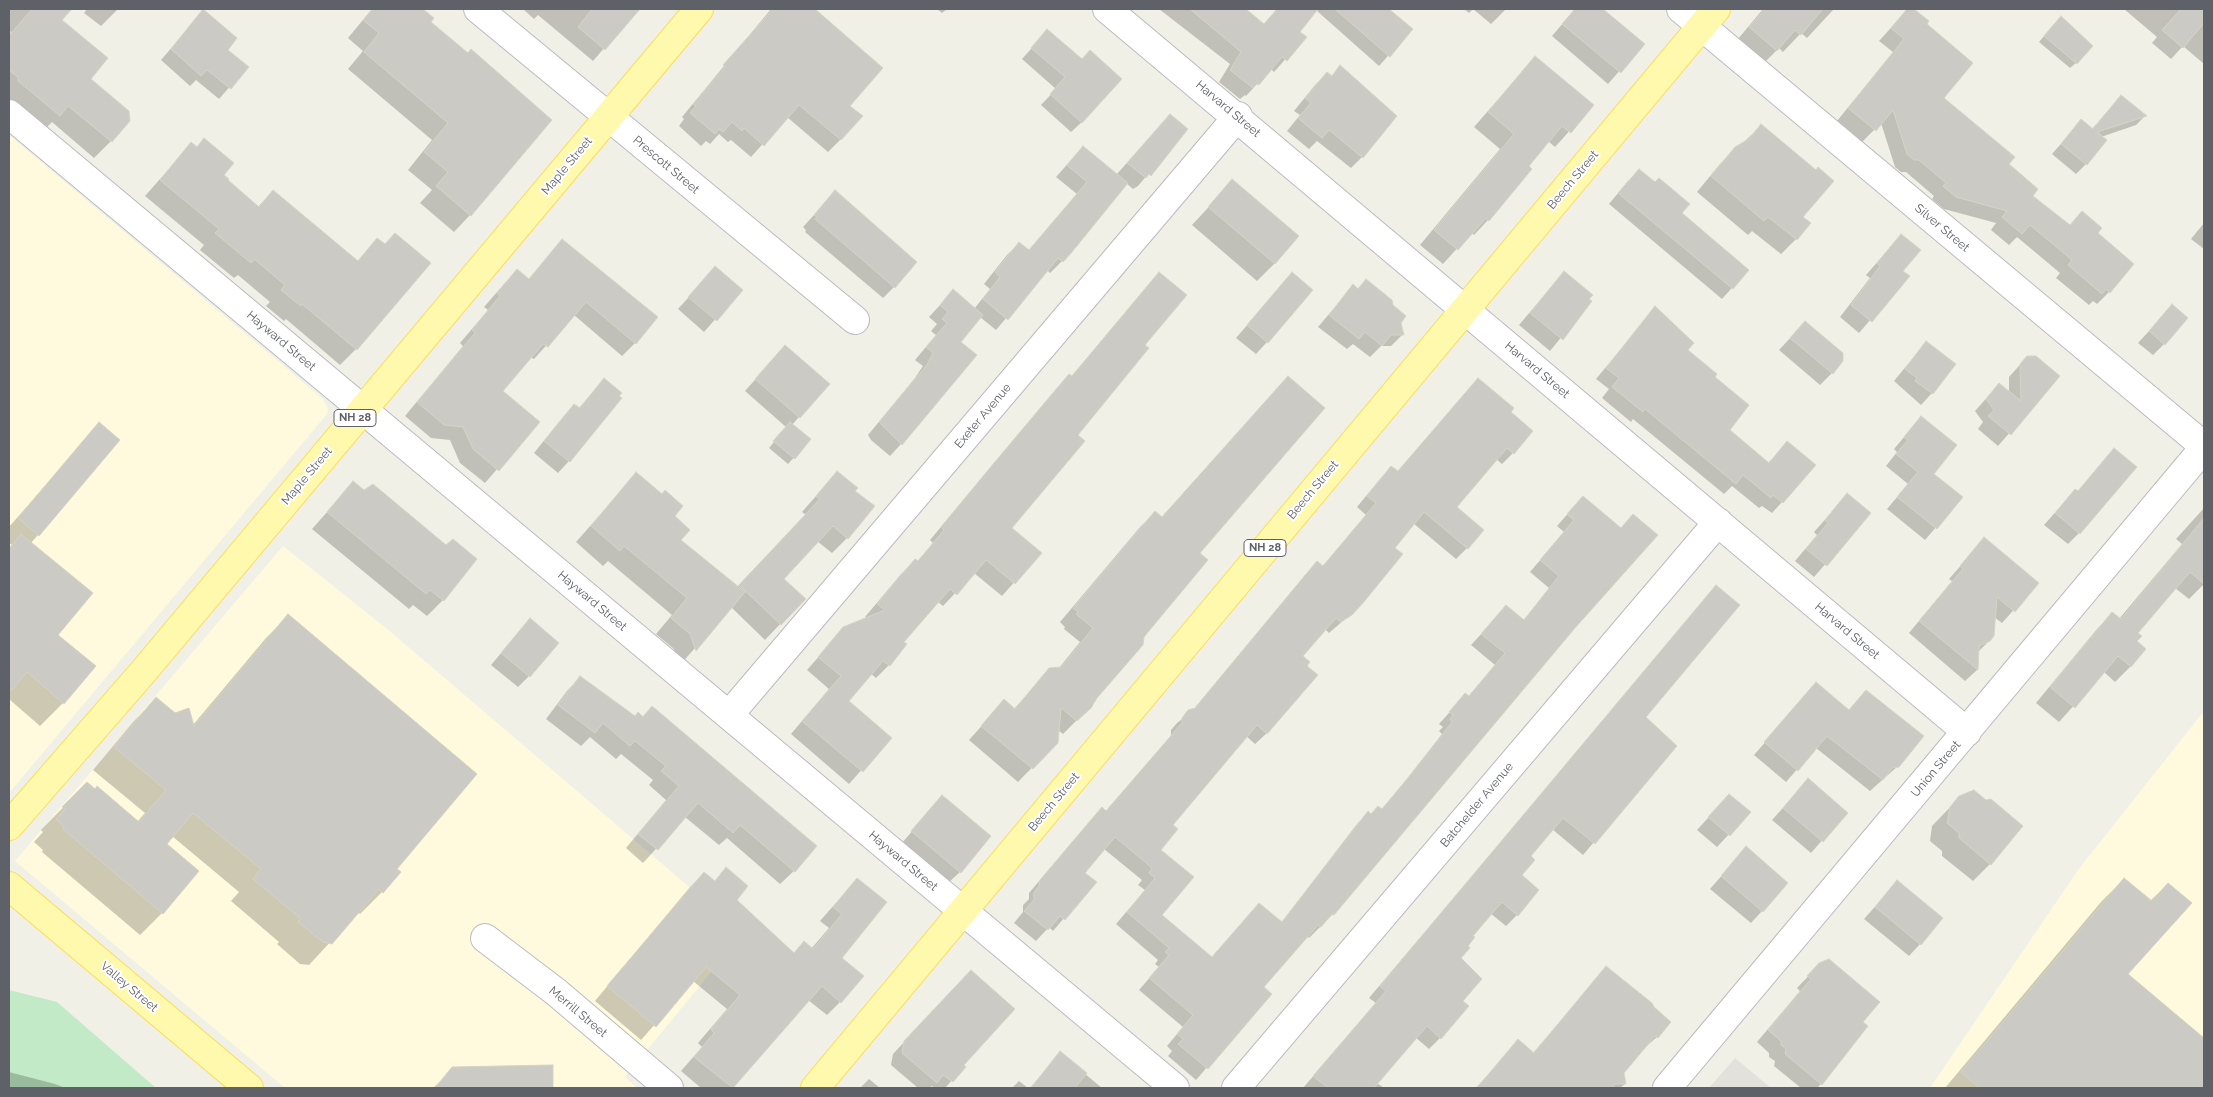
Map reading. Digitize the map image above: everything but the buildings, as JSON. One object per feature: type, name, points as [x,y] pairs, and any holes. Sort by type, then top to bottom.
[{"type":"main road","name":"Maple Street","points":[[9,826],[143,672],[699,9]]},
{"type":"main road","name":"Beech Street","points":[[815,1088],[1709,17]]},
{"type":"main road","name":"Valley Street","points":[[9,886],[249,1088]]},
{"type":"street","name":"Prescott Street","points":[[478,9],[855,320]]},
{"type":"street","name":"Harvard Street","points":[[1107,9],[1238,116],[1464,309],[1967,732]]},
{"type":"street","name":"Silver Street","points":[[1681,9],[1709,17],[2204,447]]},
{"type":"street","name":"Hayward Street","points":[[9,114],[1175,1088]]},
{"type":"street","name":"Exeter Avenue","points":[[729,716],[1238,116]]},
{"type":"street","name":"Union Street","points":[[1667,1088],[2204,447]]},
{"type":"street","name":"Batchelder Avenue","points":[[1236,1088],[1718,522]]},
{"type":"street","name":"Merrill Street","points":[[485,938],[556,992],[669,1088]]},
{"type":"shaded area","points":[[9,135],[323,399],[328,409],[327,414],[9,793]]},
{"type":"shaded area","points":[[283,546],[392,633],[743,933],[625,1077],[637,1088],[285,1088],[15,861]]},
{"type":"shaded area","points":[[2204,711],[2204,1088],[1930,1088],[2078,870]]},
{"type":"shaded area","points":[[1735,1058],[1771,1088],[1709,1088]]},
{"type":"green space","points":[[9,990],[57,1002],[156,1088],[9,1088]]}]
